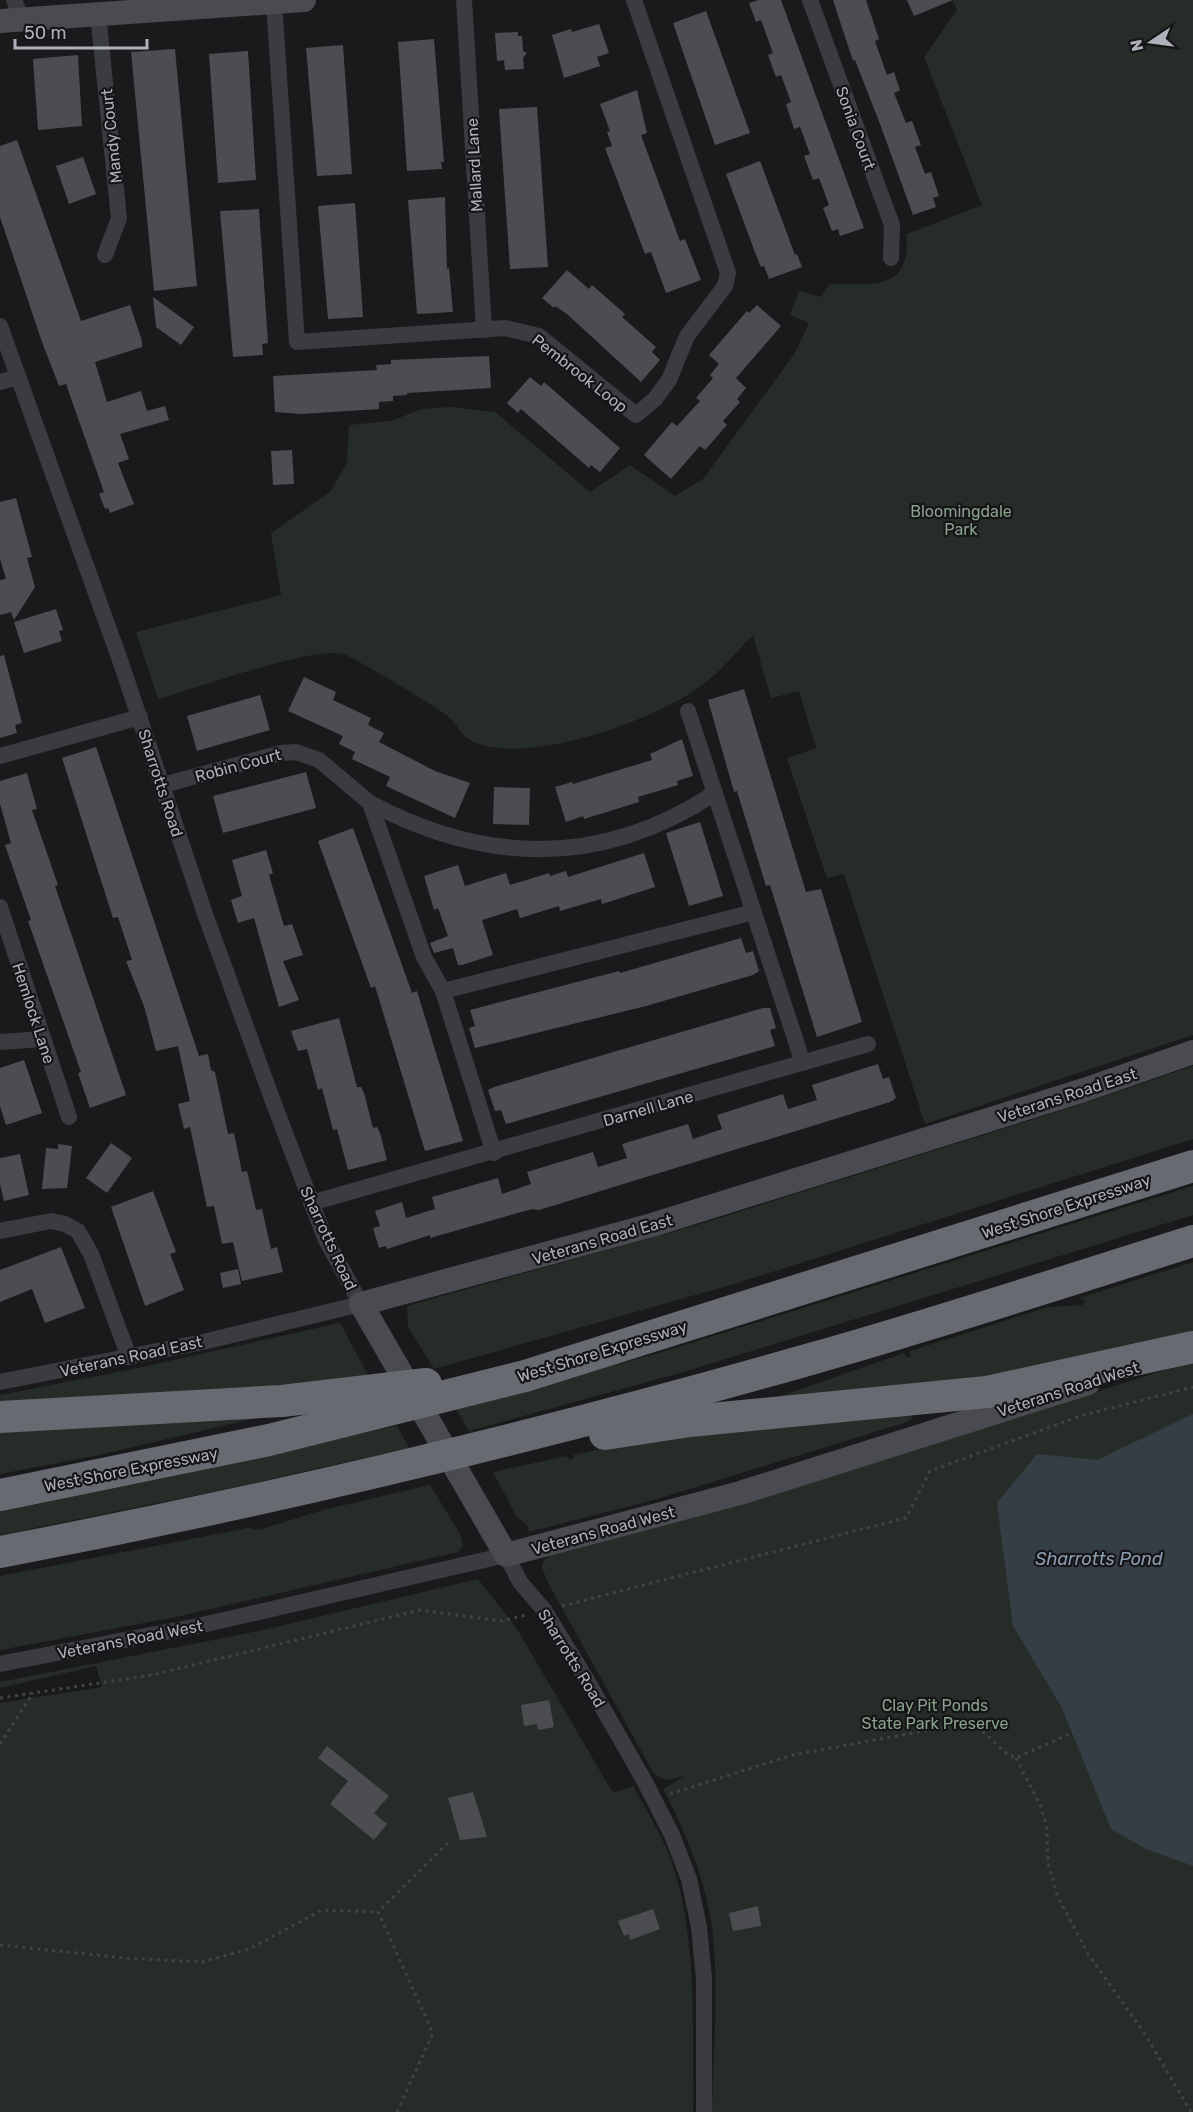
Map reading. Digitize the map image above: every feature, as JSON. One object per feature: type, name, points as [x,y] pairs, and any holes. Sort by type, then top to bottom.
[{"type":"highway","name":"West Shore Expressway","points":[[0,1495],[163,1463],[341,1423],[525,1376],[1193,1166]]},
{"type":"highway","points":[[0,1552],[251,1502],[677,1396],[936,1322],[1193,1241]]},
{"type":"highway","points":[[0,1417],[248,1404],[375,1391],[426,1384],[641,1339]]},
{"type":"highway","points":[[251,1502],[378,1486],[535,1449],[662,1424],[987,1392],[1193,1347]]},
{"type":"street","points":[[12,13],[98,14],[304,0]]},
{"type":"street","name":"Mallard Lane","points":[[464,0],[484,330]]},
{"type":"street","name":"Pembrook Loop","points":[[274,2],[297,342],[505,328],[539,336],[636,415],[655,399],[669,380],[687,336],[725,286],[728,273],[634,0]]},
{"type":"street","name":"Sonia Court","points":[[810,0],[892,225],[891,258]]},
{"type":"street","name":"Mandy Court","points":[[98,14],[119,218],[105,255]]},
{"type":"street","name":"Sharrotts Road","points":[[0,326],[140,717],[225,971],[325,1238],[520,1582],[544,1611],[654,1799],[672,1835],[689,1878],[699,1927],[704,1979],[704,2112]]},
{"type":"street","points":[[0,382],[18,376]]},
{"type":"street","points":[[688,711],[803,1063]]},
{"type":"street","points":[[0,756],[140,717]]},
{"type":"street","name":"Robin Court","points":[[163,785],[280,753],[296,752],[319,760],[370,803],[410,824],[471,843],[510,849],[584,846],[624,837],[663,823],[716,794]]},
{"type":"street","points":[[370,803],[407,914],[424,957],[443,991],[494,1153]]},
{"type":"street","name":"Hemlock Lane","points":[[0,907],[69,1118]]},
{"type":"street","points":[[443,991],[754,912]]},
{"type":"street","points":[[0,1042],[42,1039]]},
{"type":"street","name":"Darnell Lane","points":[[311,1203],[494,1153],[868,1044]]},
{"type":"street","name":"Veterans Road East","points":[[0,1382],[129,1357],[361,1304],[527,1261],[662,1222],[1073,1094],[1193,1052]]},
{"type":"street","points":[[0,1231],[51,1221],[65,1224],[78,1231],[91,1254],[129,1357]]},
{"type":"street","name":"Veterans Road West","points":[[0,1664],[250,1614],[506,1555],[740,1493],[1093,1382],[1193,1347]]},
{"type":"path","points":[[0,1698],[152,1675],[420,1610],[501,1621],[906,1518],[930,1470],[1080,1416],[1193,1387]]},
{"type":"path","points":[[0,1744],[33,1693]]},
{"type":"path","points":[[654,1799],[793,1755],[957,1725],[980,1728],[1009,1755],[1016,1758],[1041,1806],[1047,1829],[1048,1862],[1057,1895],[1088,1954],[1145,2034],[1191,2112]]},
{"type":"path","points":[[1016,1758],[1074,1732]]},
{"type":"path","points":[[0,1945],[125,1958],[202,1962],[249,1949],[322,1910],[378,1912],[450,1841]]},
{"type":"path","points":[[378,1912],[433,2033],[397,2112]]},
{"type":"green space","name":"Bloomingdale Park","points":[[953,0],[1193,0],[1193,1035],[925,1124],[844,874],[827,878],[787,758],[816,748],[799,691],[771,698],[753,635],[705,683],[657,711],[625,725],[590,736],[556,744],[523,748],[493,747],[470,740],[442,712],[378,672],[343,654],[328,653],[281,662],[158,699],[136,632],[281,595],[271,533],[330,492],[347,463],[349,425],[391,421],[422,409],[451,407],[495,412],[590,492],[630,465],[675,496],[703,479],[795,353],[809,323],[790,315],[799,291],[821,297],[830,284],[886,281],[896,275],[902,266],[906,253],[907,234],[982,205],[924,57],[957,10]]},
{"type":"green space","points":[[1193,1066],[1193,1139],[734,1284],[434,1369],[408,1327],[407,1306],[697,1225],[1079,1105]]},
{"type":"green space","points":[[1193,1186],[1193,1215],[680,1373],[469,1431],[455,1407],[659,1353]]},
{"type":"green space","points":[[1193,1262],[1193,1333],[1051,1370],[772,1399],[904,1353],[907,1358],[911,1356],[910,1351],[1048,1307],[1082,1305],[1086,1301],[1079,1298]]},
{"type":"green space","points":[[340,1323],[370,1379],[0,1408],[0,1395],[133,1369]]},
{"type":"green space","name":"Clay Pit Ponds State Park Preserve","points":[[1193,1361],[1193,2112],[712,2112],[715,2037],[713,1932],[696,1862],[663,1789],[685,1776],[666,1780],[654,1774],[547,1581],[542,1567],[544,1560],[551,1555],[911,1451]]},
{"type":"green space","points":[[911,1415],[912,1419],[904,1423],[654,1500],[529,1532],[527,1525],[517,1517],[493,1472],[567,1456],[569,1460],[574,1458],[573,1455],[639,1441]]},
{"type":"green space","points":[[264,1416],[99,1455],[0,1474],[0,1425]]},
{"type":"green space","points":[[397,1426],[409,1448],[217,1491],[0,1535],[0,1508]]},
{"type":"green space","points":[[430,1485],[460,1534],[463,1546],[458,1552],[176,1617],[0,1650],[0,1576],[248,1528],[259,1530],[323,1510]]},
{"type":"green space","points":[[478,1579],[517,1629],[613,1793],[633,1786],[662,1839],[683,1903],[688,1937],[693,2009],[693,2112],[0,2112],[0,1703],[102,1687],[96,1666],[0,1688],[0,1682],[263,1630]]},
{"type":"water","name":"Sharrotts Pond","points":[[1193,1414],[1193,1866],[1146,1849],[1111,1829],[1062,1708],[1013,1626],[997,1503],[1037,1454],[1097,1460]]},
{"type":"building","points":[[758,0],[781,0],[864,228],[840,236],[838,229],[832,231],[823,208],[829,205],[819,178],[813,180],[804,156],[810,154],[800,127],[794,129],[786,104],[791,102],[781,75],[776,77],[768,55],[773,53],[761,20],[756,22],[749,3]]},
{"type":"building","points":[[833,0],[866,0],[879,39],[875,41],[887,75],[894,72],[900,90],[894,93],[906,123],[912,121],[921,145],[915,147],[925,174],[931,172],[939,196],[933,198],[936,207],[913,215],[880,124],[855,60],[853,61]]},
{"type":"building","points":[[907,0],[953,0],[914,16]]},
{"type":"building","points":[[706,11],[750,133],[715,145],[673,23]]},
{"type":"building","points":[[599,24],[609,53],[597,57],[600,66],[564,78],[552,35]]},
{"type":"building","points":[[518,32],[518,36],[522,36],[523,51],[527,53],[523,58],[524,69],[505,70],[504,60],[497,61],[495,33]]},
{"type":"building","points":[[434,39],[444,162],[441,162],[442,169],[407,171],[398,42]]},
{"type":"building","points":[[343,45],[352,174],[317,176],[306,48]]},
{"type":"building","points":[[175,49],[197,286],[154,291],[131,52]]},
{"type":"building","points":[[248,51],[256,180],[218,183],[209,54]]},
{"type":"building","points":[[78,55],[82,126],[38,130],[33,59]]},
{"type":"building","points":[[637,90],[647,133],[641,135],[680,241],[685,239],[701,280],[666,293],[651,252],[645,254],[605,148],[612,146],[607,132],[610,131],[600,104]]},
{"type":"building","points":[[537,107],[548,267],[510,269],[499,109]]},
{"type":"building","points":[[17,140],[81,321],[130,305],[142,347],[95,362],[107,402],[141,391],[147,411],[165,406],[169,420],[120,434],[129,459],[118,463],[134,504],[110,513],[108,508],[105,509],[99,494],[104,492],[66,384],[59,386],[42,342],[0,217],[0,146]]},
{"type":"building","points":[[83,157],[96,194],[69,204],[56,166]]},
{"type":"building","points":[[760,161],[795,255],[797,254],[802,267],[769,279],[756,255],[726,174]]},
{"type":"building","points":[[445,197],[447,269],[449,268],[453,312],[417,314],[408,200]]},
{"type":"building","points":[[355,203],[363,317],[328,319],[318,206]]},
{"type":"building","points":[[259,209],[268,343],[262,344],[263,355],[233,357],[220,211]]},
{"type":"building","points":[[567,270],[589,289],[592,285],[625,314],[622,317],[656,347],[652,352],[660,360],[641,382],[567,314],[555,306],[554,308],[542,298]]},
{"type":"building","points":[[153,297],[194,327],[181,345],[156,327]]},
{"type":"building","points":[[757,305],[781,326],[736,378],[746,388],[737,399],[740,402],[723,421],[727,425],[705,450],[700,446],[671,479],[644,455],[672,422],[677,426],[700,401],[696,398],[713,378],[710,375],[719,364],[709,355],[747,311],[749,313]]},
{"type":"building","points":[[489,356],[491,388],[407,393],[407,395],[393,396],[393,401],[379,402],[379,409],[302,414],[275,412],[273,376],[377,370],[376,365],[391,364],[391,360]]},
{"type":"building","points":[[530,377],[541,386],[544,382],[620,448],[600,472],[591,465],[589,468],[521,409],[518,413],[507,403]]},
{"type":"building","points":[[292,450],[294,484],[273,485],[271,451]]},
{"type":"building","points":[[16,498],[32,557],[27,558],[35,587],[14,620],[11,612],[0,615],[0,580],[6,579],[0,559],[0,502]]},
{"type":"building","points":[[56,609],[63,630],[59,631],[62,641],[24,653],[14,622]]},
{"type":"building","points":[[4,655],[22,723],[15,725],[17,733],[0,738],[0,656]]},
{"type":"building","points":[[304,677],[336,692],[333,700],[371,718],[368,725],[384,733],[379,742],[435,771],[470,783],[455,818],[386,786],[390,777],[352,759],[355,752],[339,744],[343,736],[288,711]]},
{"type":"building","points":[[744,689],[806,892],[821,889],[862,1022],[817,1037],[770,885],[766,886],[737,791],[734,792],[708,700]]},
{"type":"building","points":[[260,695],[270,730],[197,751],[187,716]]},
{"type":"building","points":[[682,739],[693,776],[677,781],[678,785],[638,797],[639,802],[584,819],[583,816],[566,822],[555,787],[572,782],[573,784],[652,760],[650,754]]},
{"type":"building","points":[[96,747],[199,1056],[208,1054],[211,1070],[215,1072],[228,1134],[234,1133],[242,1172],[247,1171],[256,1210],[262,1209],[271,1249],[277,1247],[283,1272],[242,1281],[233,1242],[222,1244],[214,1206],[207,1207],[190,1127],[184,1129],[178,1104],[190,1101],[178,1046],[156,1051],[144,1006],[126,961],[132,960],[118,917],[113,918],[62,758]]},
{"type":"building","points":[[306,772],[316,808],[223,833],[213,796]]},
{"type":"building","points":[[27,773],[37,809],[32,810],[58,885],[55,886],[126,1095],[90,1108],[78,1073],[81,1072],[28,921],[31,920],[5,845],[11,843],[0,804],[0,781]]},
{"type":"building","points":[[494,787],[530,788],[529,825],[493,824]]},
{"type":"building","points":[[700,822],[723,896],[689,906],[666,833]]},
{"type":"building","points":[[353,828],[412,993],[417,991],[463,1141],[425,1151],[375,986],[371,988],[318,841]]},
{"type":"building","points":[[266,850],[273,873],[269,875],[284,926],[292,924],[303,955],[283,961],[299,1000],[279,1007],[254,918],[238,923],[231,900],[242,896],[232,860]]},
{"type":"building","points":[[644,853],[655,887],[602,904],[601,899],[560,911],[559,906],[520,918],[517,909],[482,920],[493,955],[462,965],[458,965],[453,948],[434,953],[430,943],[448,936],[438,908],[434,910],[424,876],[458,865],[465,886],[506,873],[510,885],[549,873],[550,876],[566,871],[568,877]]},
{"type":"building","points":[[741,938],[746,953],[753,951],[759,971],[753,975],[646,1006],[475,1048],[469,1028],[475,1026],[470,1010],[619,971],[620,973]]},
{"type":"building","points":[[763,1008],[770,1008],[776,1028],[770,1030],[775,1046],[506,1124],[501,1110],[495,1111],[488,1090],[494,1087]]},
{"type":"building","points":[[339,1018],[357,1087],[361,1087],[364,1093],[373,1128],[377,1127],[380,1133],[387,1160],[348,1170],[337,1129],[333,1130],[322,1088],[318,1090],[307,1049],[298,1051],[291,1031]]},
{"type":"building","points":[[24,1060],[42,1113],[6,1125],[0,1106],[0,1068]]},
{"type":"building","points":[[878,1064],[883,1079],[889,1077],[896,1098],[890,1102],[539,1210],[532,1209],[430,1238],[430,1235],[387,1249],[386,1246],[379,1248],[373,1228],[380,1226],[375,1211],[402,1202],[406,1218],[435,1209],[432,1197],[498,1178],[502,1194],[531,1184],[527,1172],[593,1152],[598,1167],[627,1158],[622,1144],[688,1124],[693,1139],[722,1129],[717,1115],[783,1094],[788,1109],[817,1100],[812,1085]]},
{"type":"building","points":[[111,1143],[132,1158],[107,1193],[86,1178]]},
{"type":"building","points":[[58,1144],[72,1146],[67,1188],[42,1189],[46,1148],[58,1149]]},
{"type":"building","points":[[20,1154],[29,1195],[4,1201],[0,1184],[0,1158]]},
{"type":"building","points":[[153,1191],[176,1252],[170,1254],[184,1290],[145,1306],[111,1207]]},
{"type":"building","points":[[61,1247],[85,1308],[45,1323],[32,1289],[0,1302],[0,1270]]},
{"type":"building","points":[[238,1269],[241,1284],[223,1288],[220,1273]]},
{"type":"building","points":[[549,1700],[554,1727],[538,1730],[537,1724],[524,1726],[521,1705]]},
{"type":"building","points":[[327,1746],[389,1796],[374,1813],[387,1824],[374,1840],[330,1804],[348,1781],[318,1758]]},
{"type":"building","points":[[473,1792],[487,1837],[460,1840],[448,1798]]},
{"type":"building","points":[[758,1906],[761,1926],[733,1931],[729,1913]]},
{"type":"building","points":[[653,1909],[660,1929],[630,1940],[629,1934],[624,1936],[618,1921]]}]
